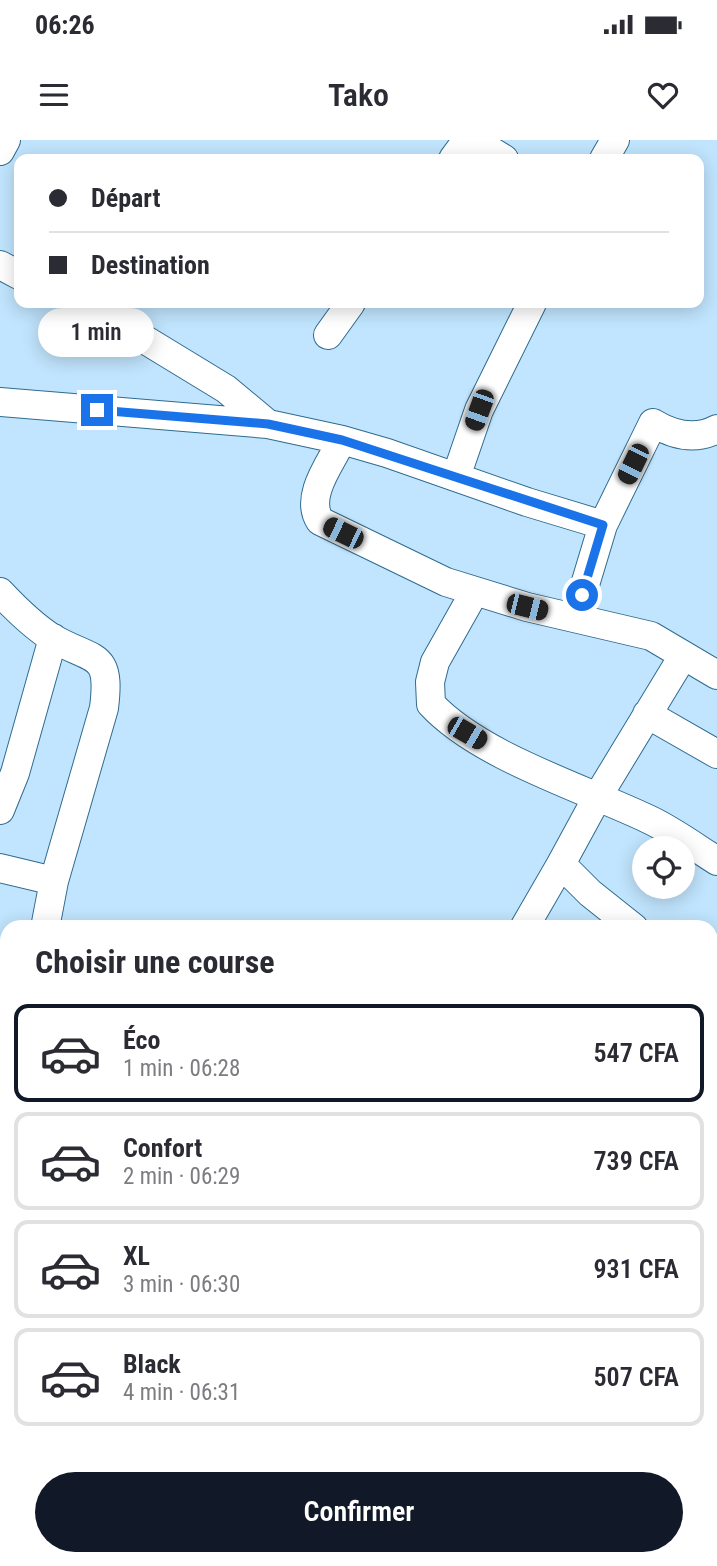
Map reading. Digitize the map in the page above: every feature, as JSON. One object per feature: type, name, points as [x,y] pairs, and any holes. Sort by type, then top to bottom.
[{"type":"street","points":[[0,151],[6,140]]},
{"type":"street","points":[[472,140],[496,154]]},
{"type":"street","points":[[84,308],[134,333],[226,389],[268,424]]},
{"type":"street","points":[[328,335],[347,308]]},
{"type":"street","points":[[456,477],[479,410],[530,308]]},
{"type":"street","points":[[0,402],[268,424],[342,440],[603,525]]},
{"type":"street","points":[[575,618],[603,525],[653,423],[669,432],[685,436],[707,434],[717,429]]},
{"type":"street","points":[[342,440],[314,501],[315,513],[320,522],[446,582],[650,636],[717,676]]},
{"type":"street","points":[[475,591],[435,662],[430,682],[431,704],[448,722],[505,755],[652,820],[717,861]]},
{"type":"street","points":[[0,592],[24,616],[53,638],[97,657],[103,667],[107,685],[104,708],[54,881],[46,920]]},
{"type":"street","points":[[0,810],[15,773],[53,638]]},
{"type":"street","points":[[529,920],[598,796],[682,656]]},
{"type":"street","points":[[647,714],[717,754]]},
{"type":"street","points":[[561,864],[590,893],[625,920]]},
{"type":"street","points":[[0,868],[54,881]]},
{"type":"route","points":[[97,410],[268,424],[342,440],[603,525],[582,595]]}]
